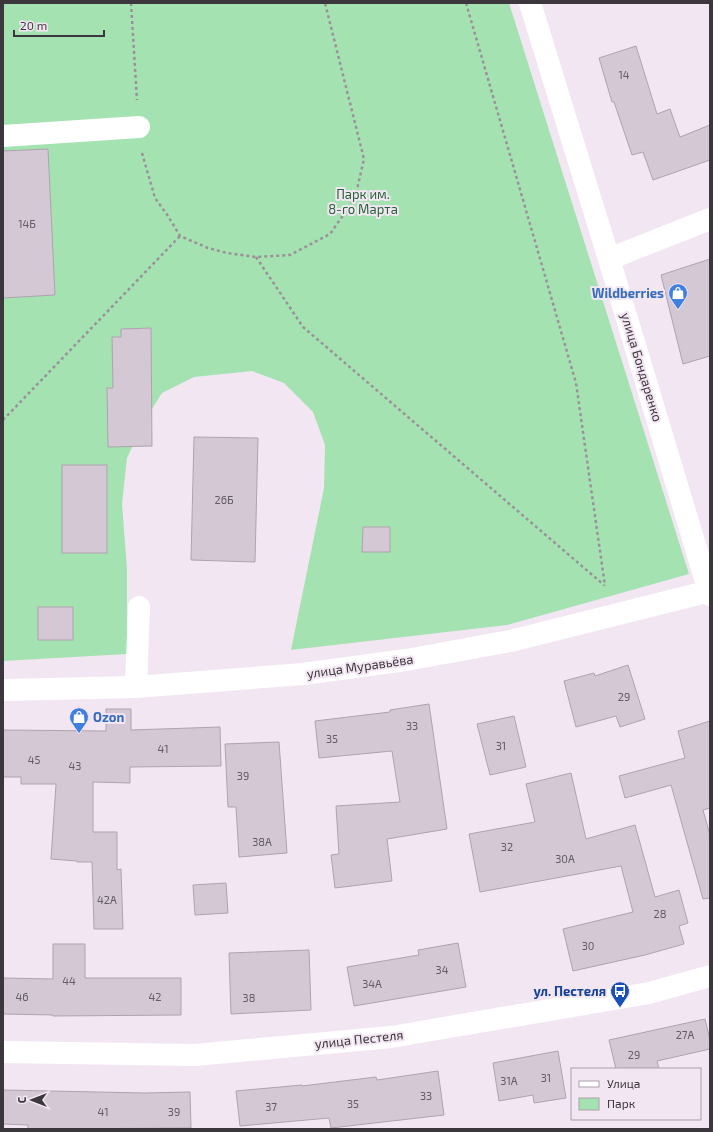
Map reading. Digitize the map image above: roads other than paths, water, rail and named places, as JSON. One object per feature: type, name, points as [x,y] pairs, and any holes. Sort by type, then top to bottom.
[{"type":"street","name":"улица Бондаренко","points":[[530,3],[710,592]]},
{"type":"street","points":[[3,136],[138,127]]},
{"type":"street","points":[[609,259],[710,219]]},
{"type":"street","name":"улица Муравьёва","points":[[3,690],[136,687],[303,674],[406,660],[510,641],[710,592]]},
{"type":"street","points":[[136,687],[138,607]]},
{"type":"street","name":"улица Пестеля","points":[[3,1052],[195,1055],[391,1037],[649,993],[710,976]]},
{"type":"place","name":"Wildberries","points":[[678,310]]},
{"type":"place","name":"Ozon","points":[[79,734]]},
{"type":"place","name":"ул. Пестеля","points":[[620,1008]]},
{"type":"park label","name":"Парк им. 8-го Марта","points":[[363,202]]}]
